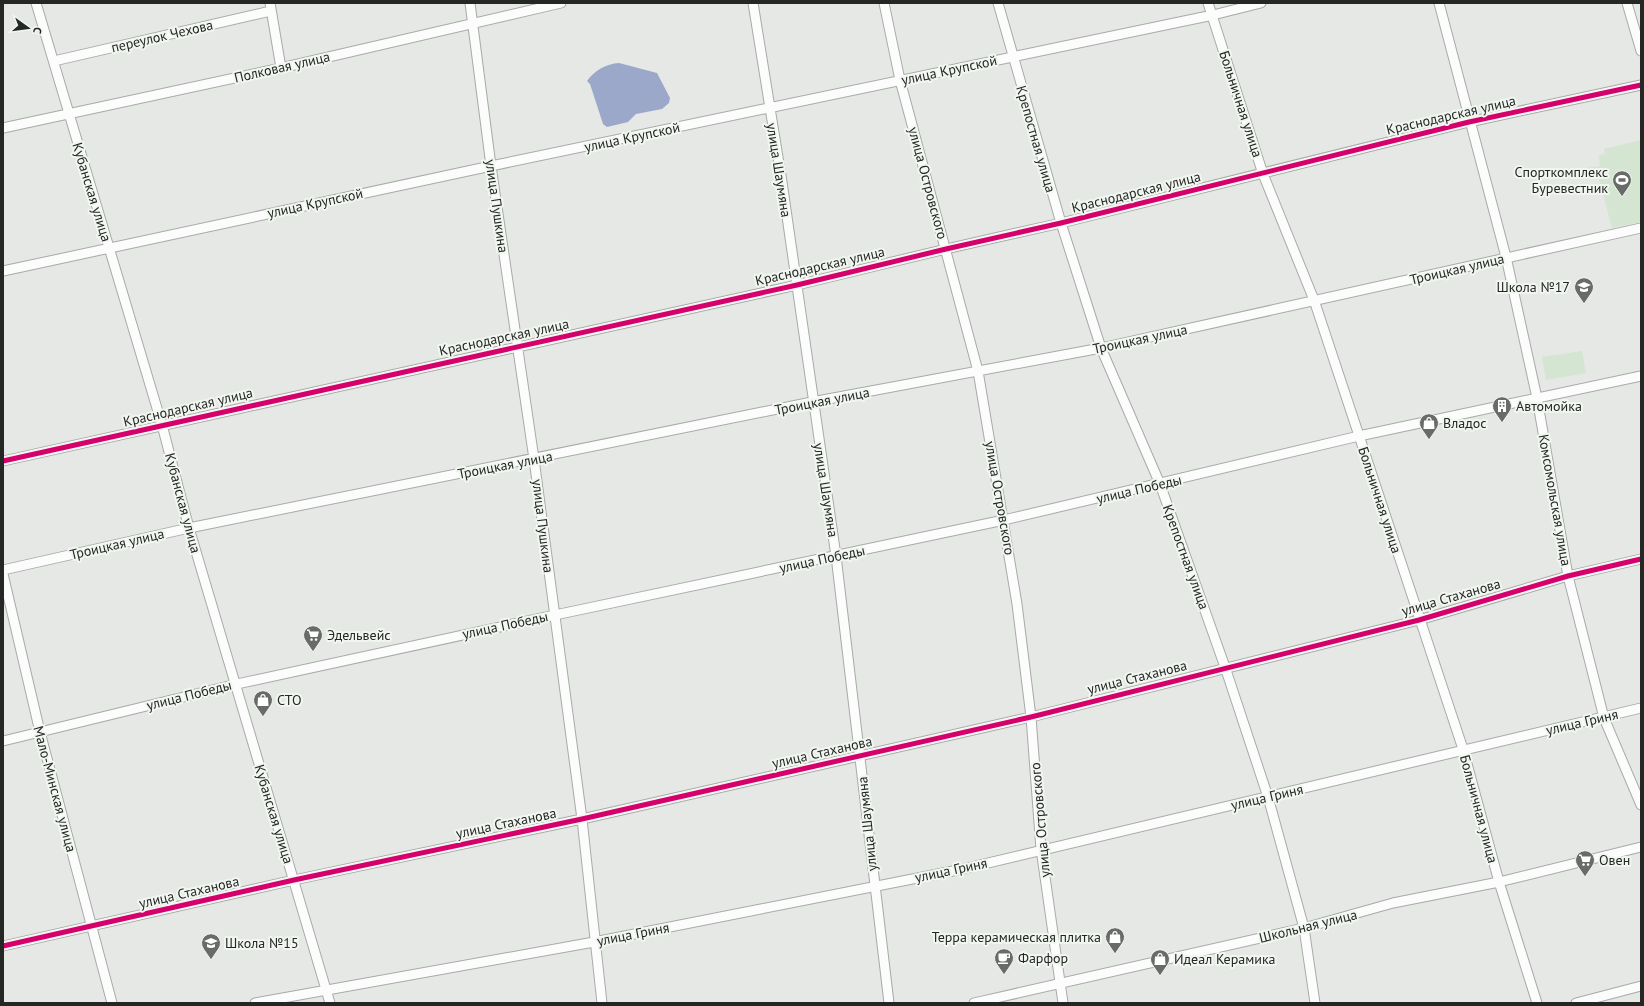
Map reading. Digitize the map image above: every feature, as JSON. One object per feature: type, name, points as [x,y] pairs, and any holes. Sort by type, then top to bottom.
[{"type":"street","name":"Кубанская улица","points":[[36,3],[54,61],[68,115],[162,425],[189,528],[237,684],[330,1003]]},
{"type":"street","name":"улица Пушкина","points":[[470,3],[491,166],[534,459],[582,819],[594,942],[602,1003]]},
{"type":"street","name":"Полковая улица","points":[[3,128],[281,68],[473,22],[561,3]]},
{"type":"street","name":"улица Шаумяна","points":[[754,3],[836,556],[889,1003]]},
{"type":"street","name":"улица Островского","points":[[884,3],[900,80],[978,371],[1017,604],[1031,717],[1041,849],[1063,1003]]},
{"type":"street","name":"Крепостная улица","points":[[998,3],[1012,57],[1061,223],[1101,348],[1160,484],[1225,667],[1268,797],[1304,928],[1315,1003]]},
{"type":"street","name":"Больничная улица","points":[[1208,3],[1263,174],[1314,300],[1462,749],[1499,882],[1537,1003]]},
{"type":"street","name":"улица Крупской","points":[[3,271],[491,166],[1213,15],[1261,3]]},
{"type":"street","name":"Комсомольская улица","points":[[1439,3],[1469,122],[1506,258],[1537,398],[1568,576],[1604,718],[1641,805]]},
{"type":"street","points":[[1627,3],[1641,51]]},
{"type":"street","name":"переулок Чехова","points":[[54,61],[270,7]]},
{"type":"street","points":[[270,7],[281,68]]},
{"type":"street","name":"Краснодарская улица","points":[[3,461],[797,285],[946,248],[1061,223],[1469,122],[1641,85]]},
{"type":"street","name":"Троицкая улица","points":[[3,570],[189,528],[812,402],[1101,348],[1641,228]]},
{"type":"street","name":"улица Победы","points":[[3,741],[237,684],[1004,520],[1359,436],[1641,376]]},
{"type":"street","name":"улица Стаханова","points":[[3,946],[294,880],[582,819],[1031,717],[1225,667],[1419,620],[1568,576],[1641,559]]},
{"type":"street","name":"Мало-Минская улица","points":[[3,574],[40,732],[112,1003]]},
{"type":"street","name":"улица Гриня","points":[[255,1003],[594,942],[963,869],[1041,849],[1268,797],[1462,749],[1604,718],[1641,708]]},
{"type":"street","name":"Школьная улица","points":[[974,1003],[1304,928],[1393,904],[1499,882],[1641,847]]},
{"type":"street","points":[[1576,1003],[1641,986]]},
{"type":"green space","name":"Cпорткомплекс Буревестник","points":[[1641,140],[1641,222],[1612,228],[1597,172],[1588,172],[1587,168],[1600,166],[1599,155],[1605,154],[1604,149]]},
{"type":"green space","points":[[1582,351],[1586,373],[1546,380],[1542,357]]},
{"type":"water","points":[[619,63],[657,73],[670,98],[669,103],[662,109],[636,114],[628,122],[607,127],[603,124],[590,84],[587,81],[601,68]]},
{"type":"cycle path","points":[[3,461],[797,285],[1061,223],[1469,122],[1641,85]]},
{"type":"cycle path","points":[[3,946],[294,880],[582,819],[1031,717],[1419,620],[1568,576],[1641,559]]},
{"type":"place","name":"Cпорткомплекс Буревестник","points":[[1622,197]]},
{"type":"place","name":"Школа №17","points":[[1584,304]]},
{"type":"place","name":"Автомойка","points":[[1502,423]]},
{"type":"place","name":"Владос","points":[[1429,440]]},
{"type":"place","name":"Эдельвейс","points":[[313,652]]},
{"type":"place","name":"СТО","points":[[263,717]]},
{"type":"place","name":"Овен","points":[[1585,877]]},
{"type":"place","name":"Терра керамическая плитка","points":[[1115,954]]},
{"type":"place","name":"Школа №15","points":[[211,960]]},
{"type":"place","name":"Фарфор","points":[[1004,975]]},
{"type":"place","name":"Идеал Керамика","points":[[1160,976]]}]
